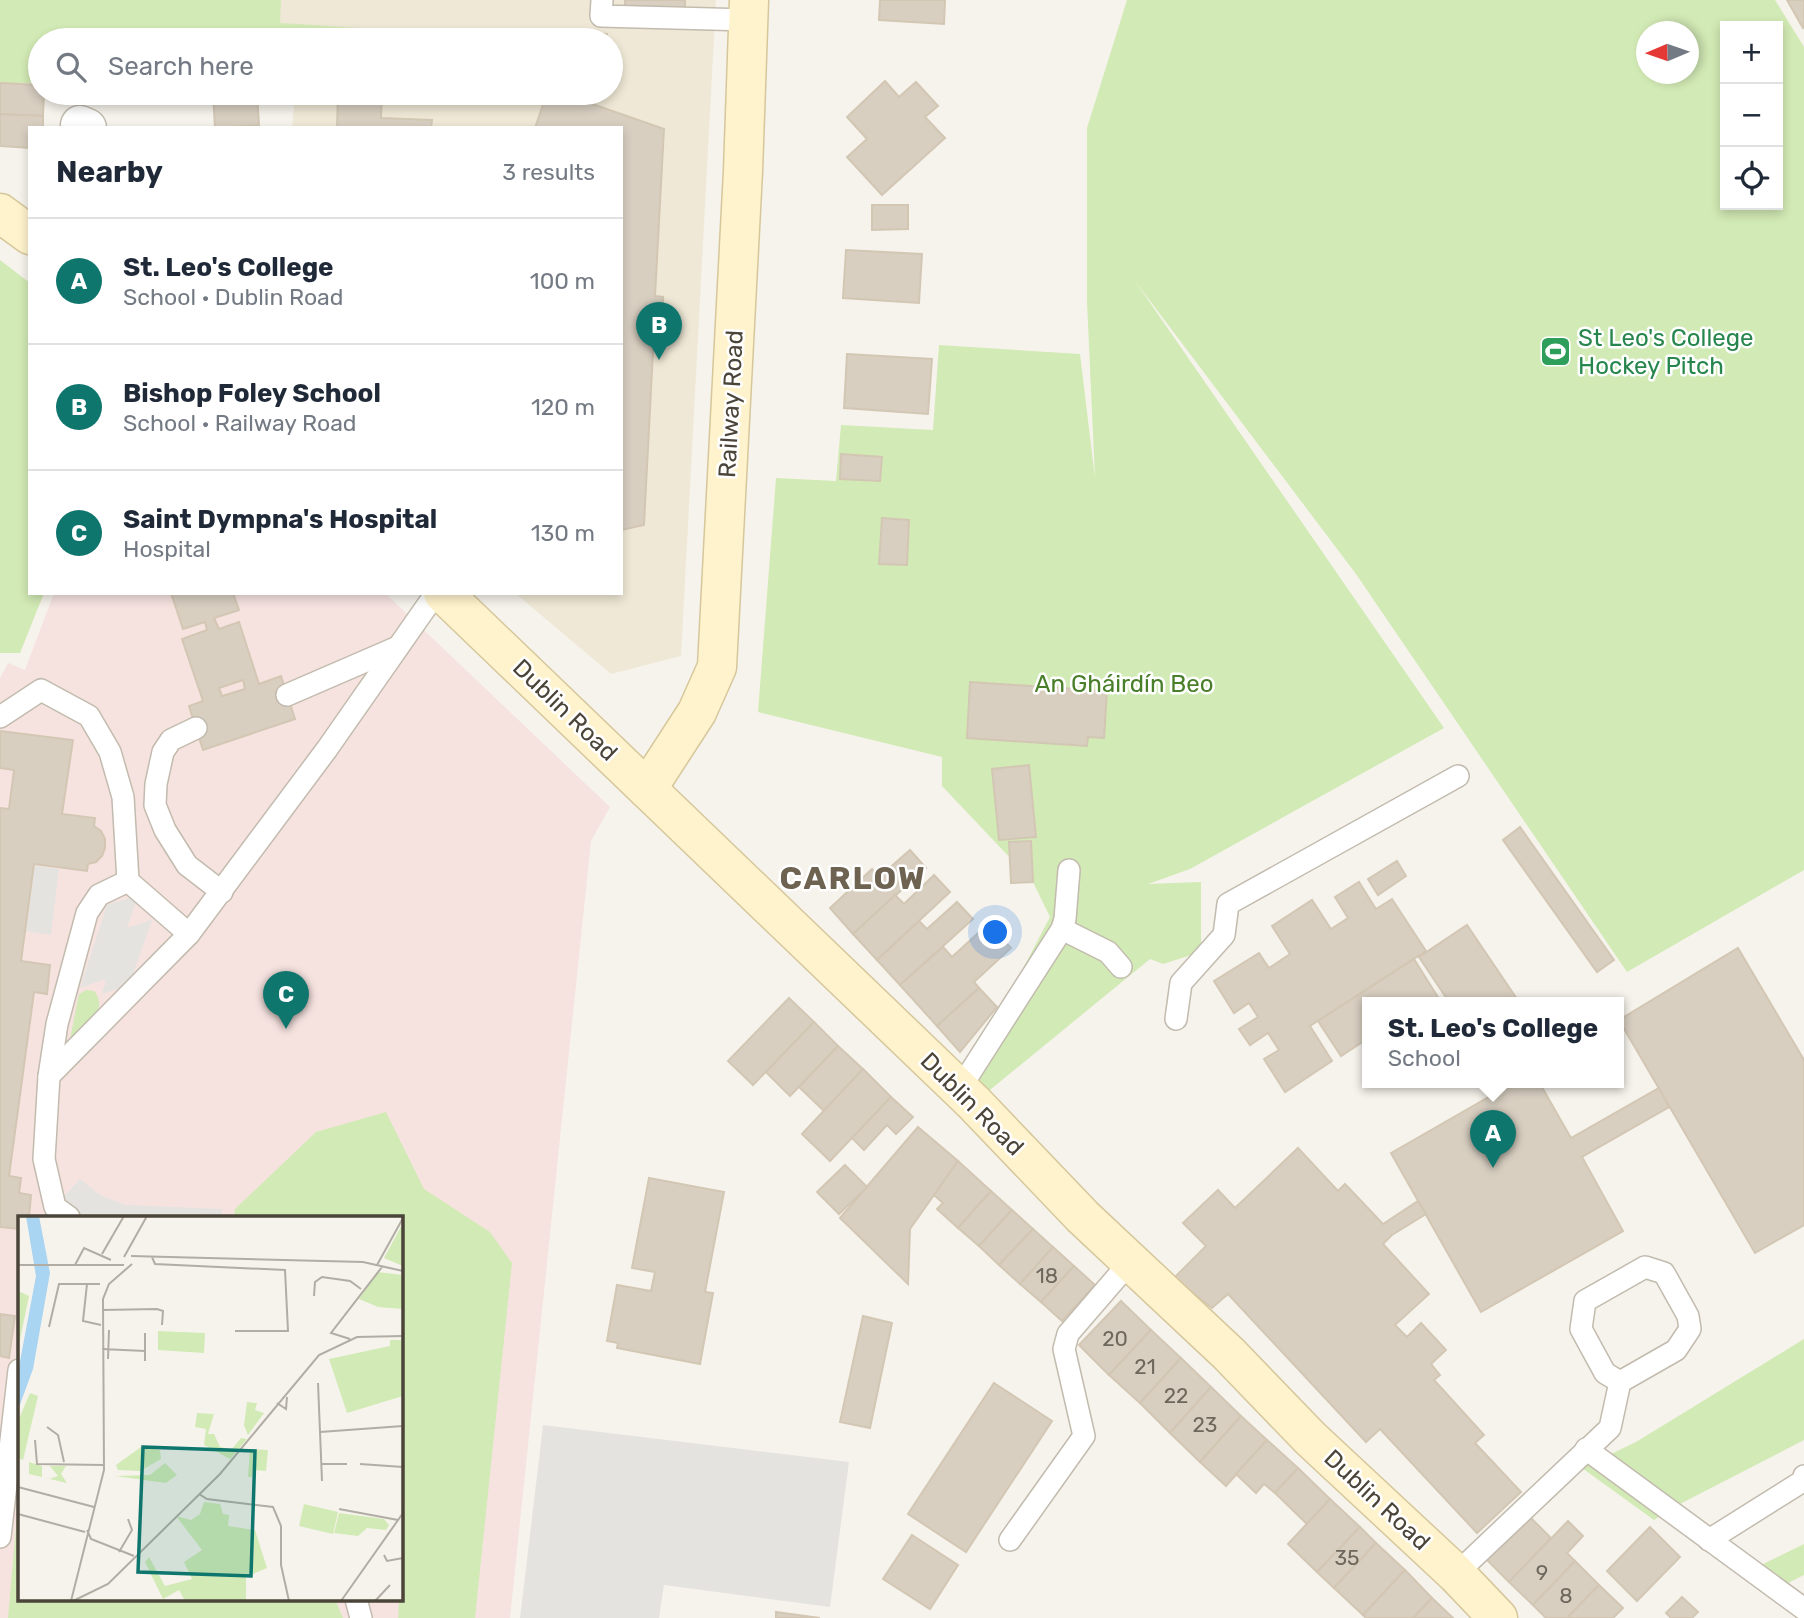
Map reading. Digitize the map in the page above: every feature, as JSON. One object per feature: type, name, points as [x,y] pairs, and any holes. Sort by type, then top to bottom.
[{"type":"main road","name":"Railway Road","points":[[647,789],[697,712],[717,667],[748,10]]},
{"type":"main road","points":[[0,213],[28,233]]},
{"type":"main road","name":"Dublin Road","points":[[445,595],[959,1090],[1130,1262],[1229,1354],[1310,1438],[1456,1574],[1498,1618]]},
{"type":"lane","points":[[602,0],[601,16],[748,10]]},
{"type":"lane","points":[[49,1076],[189,934],[327,749],[435,595]]},
{"type":"lane","points":[[287,695],[400,646]]},
{"type":"lane","points":[[0,718],[41,690],[89,716],[110,752],[123,797],[128,881],[189,934]]},
{"type":"lane","points":[[196,728],[171,740],[163,752],[156,784],[155,805],[165,830],[187,865],[222,892]]},
{"type":"lane","points":[[1176,1019],[1181,983],[1224,935],[1228,904],[1458,776]]},
{"type":"lane","points":[[959,1090],[1062,929],[1069,870]]},
{"type":"lane","points":[[58,1214],[44,1159],[49,1076],[57,1024],[87,913],[99,895],[128,881]]},
{"type":"lane","points":[[1062,929],[1108,952],[1121,967]]},
{"type":"lane","points":[[1010,1540],[1084,1436],[1064,1349],[1068,1334],[1130,1262]]},
{"type":"lane","points":[[1456,1574],[1611,1428],[1620,1382],[1676,1350],[1690,1329],[1688,1316],[1664,1273],[1645,1267],[1585,1301],[1580,1329],[1605,1373],[1620,1382]]},
{"type":"lane","points":[[0,1537],[18,1379]]},
{"type":"lane","points":[[1586,1449],[1804,1609]]},
{"type":"lane","points":[[1709,1540],[1803,1480],[1804,1476]]},
{"type":"lane","points":[[356,1600],[361,1618]]},
{"type":"shaded area","points":[[0,0],[716,0],[681,656],[611,674],[517,595],[623,595],[623,126],[292,126],[294,105],[623,105],[623,28],[28,28]]},
{"type":"shaded area","points":[[53,595],[387,595],[610,807],[591,841],[510,1618],[0,1618],[0,678],[8,663],[25,670]]},
{"type":"shaded area","points":[[35,866],[59,869],[51,935],[26,931]]},
{"type":"shaded area","points":[[138,895],[127,928],[152,920],[129,985],[102,994],[106,979],[80,988],[107,905]]},
{"type":"shaded area","points":[[80,1179],[100,1195],[125,1205],[222,1209],[222,1216],[75,1216],[60,1201]]},
{"type":"shaded area","points":[[543,1425],[849,1462],[830,1607],[664,1585],[659,1618],[520,1618]]},
{"type":"green space","points":[[0,0],[281,0],[280,23],[360,28],[28,28],[28,83],[0,83]]},
{"type":"green space","name":"An Gháirdín Beo","points":[[1127,0],[1775,0],[1804,47],[1804,870],[1627,972],[1356,574],[1135,281],[1444,728],[1190,869],[1148,884],[1201,882],[1201,952],[1163,964],[1150,959],[974,1103],[959,1090],[1050,917],[1033,882],[942,786],[942,757],[758,712],[776,478],[836,481],[841,425],[933,430],[939,345],[1080,354],[1095,478],[1087,302],[1087,128]]},
{"type":"green space","points":[[0,260],[28,281],[28,595],[43,595],[20,653],[0,653]]},
{"type":"green space","points":[[86,990],[94,991],[98,998],[97,1013],[69,1044],[79,994]]},
{"type":"green space","points":[[386,1112],[424,1189],[490,1232],[512,1263],[475,1618],[398,1618],[399,1600],[402,1600],[405,1502],[402,1498],[402,1216],[234,1216],[235,1209],[316,1132]]},
{"type":"green space","points":[[1804,1339],[1804,1440],[1654,1520],[1582,1468],[1636,1442]]},
{"type":"green space","points":[[18,1504],[18,1600],[335,1600],[343,1618],[8,1618]]},
{"type":"green space","points":[[1804,1544],[1804,1575],[1788,1583],[1761,1565]]},
{"type":"building","points":[[625,0],[685,0],[685,8],[625,6]]},
{"type":"building","points":[[880,0],[945,0],[944,24],[879,20]]},
{"type":"building","points":[[1787,0],[1804,0],[1803,28]]},
{"type":"building","points":[[885,81],[899,97],[916,82],[938,106],[925,117],[945,138],[882,195],[847,157],[867,139],[847,117]]},
{"type":"building","points":[[0,83],[28,84],[28,105],[43,105],[43,116],[0,114]]},
{"type":"building","points":[[214,105],[258,105],[259,125],[215,126]]},
{"type":"building","points":[[338,105],[382,105],[381,118],[432,120],[431,126],[337,126]]},
{"type":"building","points":[[543,105],[595,105],[664,129],[655,296],[663,297],[661,351],[653,351],[644,525],[623,530],[623,126],[536,126]]},
{"type":"building","points":[[0,114],[43,116],[43,126],[28,126],[28,148],[0,146]]},
{"type":"building","points":[[872,205],[908,205],[908,229],[872,230]]},
{"type":"building","points":[[846,250],[922,254],[919,303],[843,298]]},
{"type":"building","points":[[847,354],[932,359],[928,414],[844,408]]},
{"type":"building","points":[[841,454],[882,457],[880,481],[840,479]]},
{"type":"building","points":[[882,518],[909,520],[907,565],[879,564]]},
{"type":"building","points":[[172,595],[234,595],[239,610],[214,618],[219,629],[239,622],[259,684],[281,676],[295,719],[203,750],[189,706],[203,701],[182,639],[207,630],[205,622],[183,629]],"holes":[[[243,680],[245,689],[222,696],[219,688]]]},
{"type":"building","points":[[970,682],[1107,691],[1104,738],[1088,737],[1087,746],[967,738]]},
{"type":"building","points":[[0,731],[73,740],[62,814],[95,818],[94,826],[101,831],[105,839],[102,856],[96,862],[88,864],[87,871],[34,864],[21,961],[50,965],[47,994],[34,992],[9,1176],[21,1178],[19,1193],[31,1195],[29,1216],[18,1216],[18,1229],[0,1227],[0,808],[9,809],[14,770],[0,768]]},
{"type":"building","points":[[1029,765],[1036,837],[999,840],[992,769]]},
{"type":"building","points":[[1520,827],[1614,960],[1597,972],[1503,840]]},
{"type":"building","points":[[1031,841],[1033,882],[1011,883],[1009,842]]},
{"type":"building","points":[[910,850],[926,868],[853,934],[830,908],[872,869],[879,877]]},
{"type":"building","points":[[1397,861],[1406,876],[1378,895],[1368,879]]},
{"type":"building","points":[[934,875],[950,892],[877,960],[853,934],[895,895],[904,904]]},
{"type":"building","points":[[1359,882],[1376,909],[1392,899],[1426,951],[1310,1026],[1332,1061],[1285,1092],[1264,1059],[1279,1050],[1268,1033],[1250,1045],[1239,1029],[1258,1017],[1249,1003],[1234,1013],[1214,981],[1259,953],[1269,968],[1290,954],[1272,926],[1312,900],[1331,929],[1348,918],[1335,897]]},
{"type":"building","points":[[957,902],[973,919],[900,985],[877,960],[919,921],[927,929]]},
{"type":"building","points":[[988,924],[1011,948],[974,982],[979,988],[937,1026],[900,985],[943,947],[952,957]]},
{"type":"building","points":[[1467,925],[1516,997],[1446,997],[1419,957]]},
{"type":"building","points":[[1738,948],[1804,1060],[1804,1225],[1755,1253],[1624,1029],[1624,1017]]},
{"type":"building","points":[[1414,959],[1438,997],[1362,997],[1362,1042],[1341,1056],[1318,1021]]},
{"type":"building","points":[[979,988],[997,1007],[960,1052],[937,1026]]},
{"type":"building","points":[[789,998],[814,1022],[753,1085],[728,1061]]},
{"type":"building","points":[[814,1022],[838,1046],[790,1096],[766,1072]]},
{"type":"building","points":[[838,1046],[863,1069],[824,1111],[799,1087]]},
{"type":"building","points":[[863,1069],[891,1097],[830,1161],[802,1134]]},
{"type":"building","points":[[1505,1088],[1542,1088],[1571,1138],[1659,1088],[1669,1107],[1582,1157],[1623,1231],[1481,1312],[1391,1153]]},
{"type":"building","points":[[891,1097],[913,1117],[896,1134],[887,1125],[864,1150],[852,1138]]},
{"type":"building","points":[[918,1127],[958,1161],[910,1229],[908,1284],[840,1218]]},
{"type":"building","points":[[1298,1148],[1338,1191],[1345,1184],[1383,1224],[1418,1201],[1426,1214],[1392,1235],[1383,1244],[1429,1294],[1395,1325],[1407,1337],[1421,1323],[1446,1350],[1431,1364],[1440,1375],[1434,1380],[1484,1435],[1475,1443],[1521,1492],[1477,1533],[1380,1429],[1366,1442],[1228,1294],[1212,1308],[1174,1278],[1206,1246],[1183,1223],[1218,1190],[1235,1208]]},
{"type":"building","points":[[958,1161],[991,1191],[958,1228],[937,1209],[943,1203],[934,1195]]},
{"type":"building","points":[[845,1165],[867,1187],[839,1214],[817,1192]]},
{"type":"building","points":[[649,1178],[724,1192],[705,1292],[713,1293],[700,1364],[617,1348],[618,1343],[607,1341],[617,1285],[651,1291],[655,1272],[632,1268]]},
{"type":"building","points":[[991,1191],[1012,1210],[979,1246],[958,1228]]},
{"type":"building","points":[[1012,1210],[1033,1229],[999,1265],[979,1246]]},
{"type":"building","points":[[1033,1229],[1053,1247],[1020,1284],[999,1265]]},
{"type":"building","points":[[1053,1247],[1074,1266],[1041,1302],[1020,1284]]},
{"type":"building","points":[[1074,1266],[1095,1285],[1062,1321],[1041,1302]]},
{"type":"building","points":[[1121,1301],[1151,1330],[1109,1375],[1079,1345]]},
{"type":"building","points":[[0,1314],[15,1316],[9,1358],[0,1356]]},
{"type":"building","points":[[863,1316],[892,1323],[870,1428],[840,1422]]},
{"type":"building","points":[[1151,1330],[1181,1358],[1140,1403],[1109,1375]]},
{"type":"building","points":[[1181,1358],[1211,1387],[1170,1433],[1140,1403]]},
{"type":"building","points":[[994,1383],[1052,1421],[966,1552],[908,1514]]},
{"type":"building","points":[[1211,1387],[1241,1416],[1200,1462],[1170,1433]]},
{"type":"building","points":[[1241,1416],[1267,1440],[1226,1486],[1200,1462]]},
{"type":"building","points":[[1267,1440],[1298,1468],[1275,1493],[1264,1484],[1256,1493],[1236,1474]]},
{"type":"building","points":[[1298,1468],[1330,1499],[1307,1524],[1275,1493]]},
{"type":"building","points":[[1330,1499],[1360,1527],[1317,1572],[1288,1544]]},
{"type":"building","points":[[1528,1515],[1551,1538],[1509,1582],[1485,1558]]},
{"type":"building","points":[[1568,1521],[1583,1536],[1567,1553],[1575,1561],[1533,1605],[1509,1582]]},
{"type":"building","points":[[1360,1527],[1376,1543],[1334,1588],[1317,1572]]},
{"type":"building","points":[[1650,1527],[1680,1557],[1637,1601],[1607,1571]]},
{"type":"building","points":[[912,1535],[958,1565],[930,1609],[883,1579]]},
{"type":"building","points":[[1376,1543],[1405,1570],[1363,1615],[1334,1588]]},
{"type":"building","points":[[1575,1561],[1599,1585],[1567,1618],[1546,1618],[1533,1605]]},
{"type":"building","points":[[1405,1570],[1432,1598],[1413,1618],[1366,1618],[1363,1615]]},
{"type":"building","points":[[1599,1585],[1623,1608],[1613,1618],[1567,1618]]},
{"type":"building","points":[[1682,1597],[1698,1612],[1692,1618],[1671,1618],[1666,1613]]},
{"type":"building","points":[[1432,1598],[1453,1618],[1413,1618]]},
{"type":"building","points":[[776,1612],[820,1618],[776,1618]]},
{"type":"place","name":"St Leo's College Hockey Pitch","points":[[1555,352]]},
{"type":"place","name":"Bishop Foley School","points":[[659,360]]},
{"type":"place","name":"Saint Dympna's Hospital","points":[[286,1029]]},
{"type":"place","name":"St. Leo's College","points":[[1493,1168]]},
{"type":"district","name":"CARLOW","points":[[853,878]]}]
